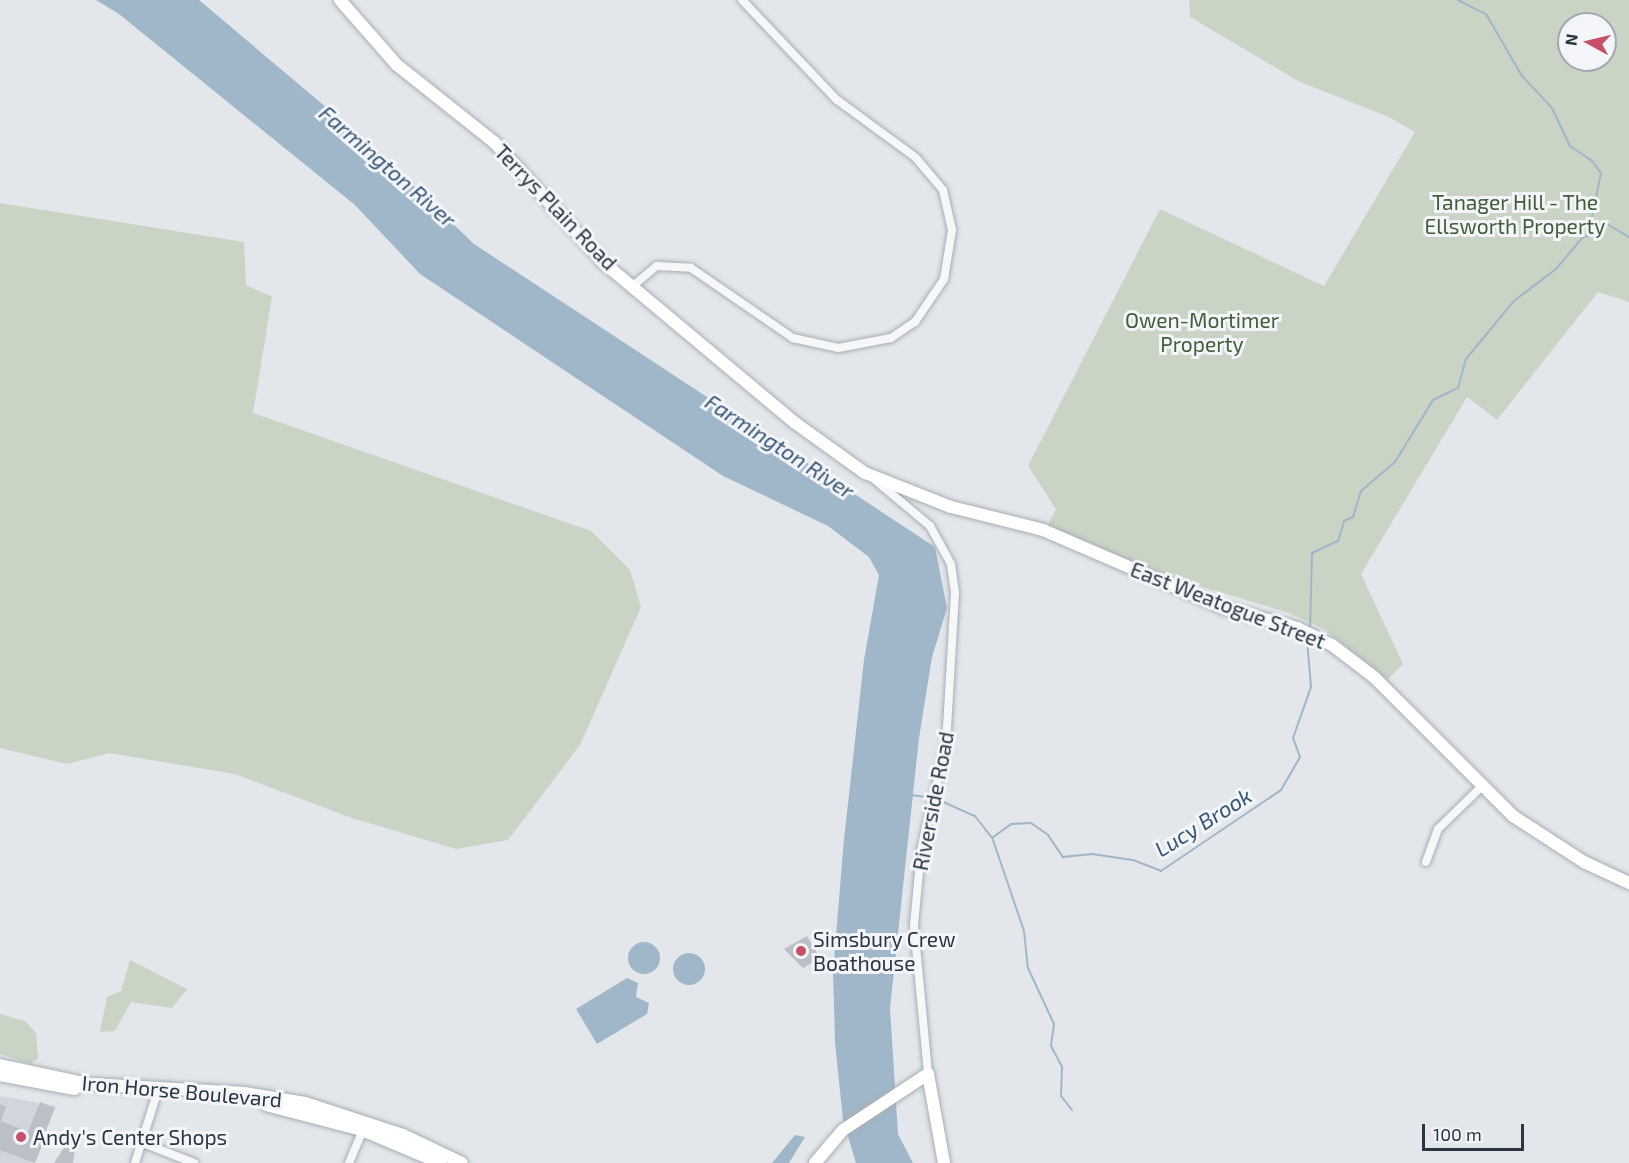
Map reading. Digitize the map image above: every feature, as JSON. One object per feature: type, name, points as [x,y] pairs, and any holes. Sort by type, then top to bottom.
[{"type":"street","name":"Terrys Plain Road","points":[[340,0],[397,65],[495,143],[605,264],[634,285],[794,422],[865,472]]},
{"type":"street","points":[[634,285],[657,266],[691,268],[794,338],[838,348],[891,338],[915,322],[944,279],[952,230],[943,190],[915,157],[829,93],[742,0]]},
{"type":"street","name":"East Weatogue Street","points":[[865,472],[951,507],[1043,530],[1224,608],[1297,628],[1332,645],[1374,677],[1481,787],[1513,816],[1584,862],[1629,883]]},
{"type":"street","name":"Riverside Road","points":[[865,472],[930,526],[951,564],[955,593],[946,745],[921,851],[914,925],[928,1074],[944,1163]]},
{"type":"street","points":[[1426,862],[1438,829],[1481,787]]},
{"type":"street","name":"Iron Horse Boulevard","points":[[0,1065],[89,1084],[305,1103],[462,1163]]},
{"type":"street","points":[[815,1163],[843,1130],[897,1091],[928,1074]]},
{"type":"street","name":"Iron Horse Boulevard","points":[[0,1075],[51,1086],[159,1090]]},
{"type":"street","points":[[135,1163],[159,1090]]},
{"type":"street","points":[[349,1163],[364,1126]]},
{"type":"street","name":"Iron Horse Boulevard","points":[[364,1126],[440,1163]]},
{"type":"street","points":[[141,1147],[194,1163]]},
{"type":"shaded area","points":[[0,1096],[56,1106],[33,1163],[0,1163]]},
{"type":"green space","name":"Tanager Hill - The Ellsworth Property","points":[[1189,0],[1629,0],[1629,302],[1598,292],[1497,420],[1467,397],[1361,574],[1403,664],[1387,680],[1324,629],[1289,613],[1163,575],[1048,525],[1056,509],[1028,466],[1160,209],[1324,286],[1415,132],[1389,117],[1300,82],[1190,17]]},
{"type":"green space","points":[[0,203],[244,242],[246,285],[272,297],[253,413],[591,531],[630,570],[641,607],[580,745],[508,840],[456,849],[352,818],[235,774],[109,753],[67,764],[0,748]]},
{"type":"green space","points":[[130,960],[187,989],[172,1008],[131,1002],[115,1031],[100,1032],[107,997],[121,991]]},
{"type":"green space","points":[[0,1014],[25,1021],[36,1033],[38,1058],[31,1064],[0,1054]]},
{"type":"water","name":"Farmington River","points":[[96,0],[199,0],[372,146],[474,244],[935,547],[947,608],[932,657],[919,738],[890,1008],[898,1134],[913,1163],[856,1163],[843,1120],[835,1042],[833,972],[844,839],[864,660],[879,575],[869,557],[828,526],[723,476],[420,274],[355,205],[119,14]]},
{"type":"water","points":[[644,942],[655,947],[660,958],[655,969],[644,974],[633,969],[628,958],[633,947]]},
{"type":"water","points":[[689,953],[700,958],[705,969],[700,980],[689,985],[678,980],[673,969],[678,958]]},
{"type":"water","points":[[627,978],[638,983],[636,997],[649,1003],[647,1014],[597,1044],[576,1009]]},
{"type":"water","points":[[795,1135],[805,1137],[789,1163],[772,1163]]},
{"type":"building","name":"Simsbury Crew Boathouse","points":[[807,936],[820,958],[803,968],[784,949]]},
{"type":"building","name":"Andy's Center Shops","points":[[40,1102],[55,1108],[46,1130],[55,1133],[52,1141],[45,1138],[35,1163],[0,1150],[0,1104],[6,1107],[1,1121],[28,1132]]},
{"type":"building","points":[[65,1146],[75,1149],[73,1163],[54,1163]]},
{"type":"waterway","points":[[1458,0],[1486,14],[1522,76],[1552,108],[1570,146],[1592,161],[1601,173],[1588,237]]},
{"type":"waterway","name":"Lucy Brook","points":[[1310,630],[1312,553],[1338,541],[1344,521],[1353,517],[1361,491],[1395,462],[1433,400],[1458,388],[1466,359],[1514,301],[1556,269],[1581,239],[1607,224],[1629,237]]},
{"type":"waterway","name":"Lucy Brook","points":[[941,801],[975,816],[992,838],[1011,824],[1031,823],[1048,835],[1063,857],[1092,854],[1133,860],[1161,871],[1281,790],[1300,757],[1293,738],[1311,687],[1307,639]]},
{"type":"waterway","name":"Lucy Brook","points":[[912,795],[930,798]]},
{"type":"waterway","points":[[993,840],[1024,931],[1028,968],[1054,1024],[1051,1046],[1062,1067],[1061,1096],[1072,1110]]},
{"type":"place","name":"Simsbury Crew Boathouse","points":[[801,951]]},
{"type":"place","name":"Andy's Center Shops","points":[[21,1137]]},
{"type":"park label","name":"Owen-Mortimer Property","points":[[1202,332]]}]
